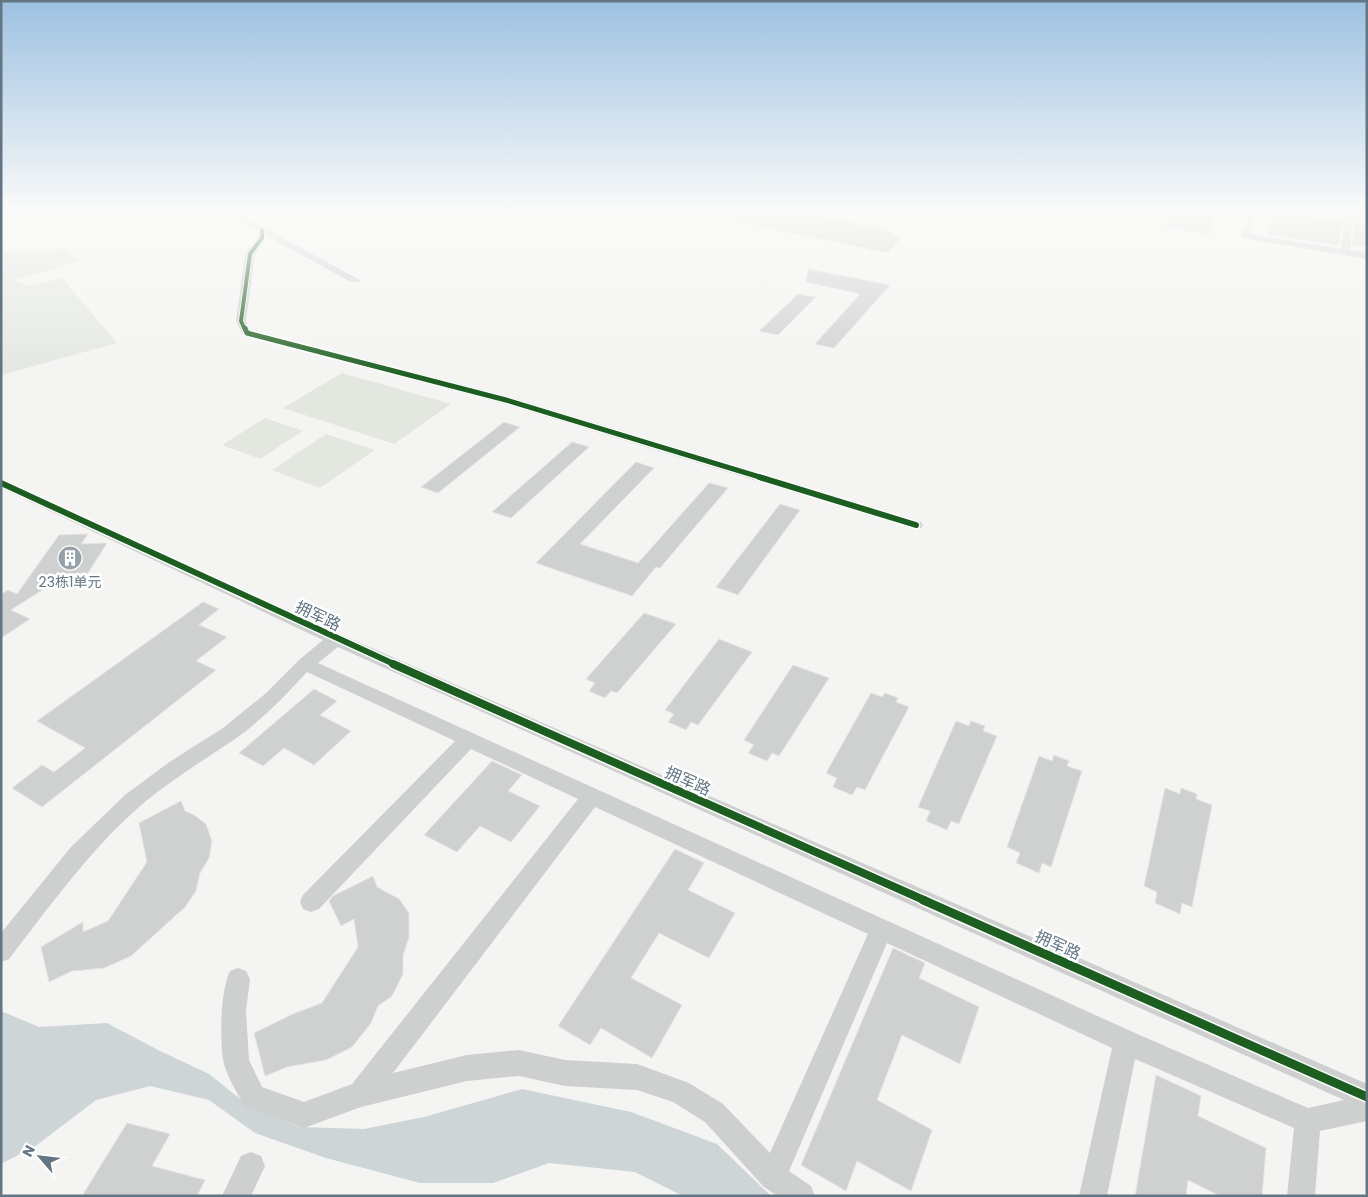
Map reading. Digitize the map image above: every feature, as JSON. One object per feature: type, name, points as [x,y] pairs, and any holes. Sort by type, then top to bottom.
[{"type":"street","points":[[248,267],[241,321],[247,333],[506,400],[916,525]]},
{"type":"street","points":[[331,267],[355,280]]},
{"type":"street","name":"拥军路","points":[[1,483],[336,640],[1367,1097]]},
{"type":"street","points":[[1,951],[78,853],[132,801],[175,768],[230,734],[271,699],[305,664],[336,640]]},
{"type":"street","points":[[305,664],[1126,1042],[1308,1121],[1367,1108]]},
{"type":"street","points":[[311,902],[469,739]]},
{"type":"street","points":[[361,1094],[593,795]]},
{"type":"street","points":[[773,1176],[881,930]]},
{"type":"street","points":[[238,979],[234,1011],[236,1061],[253,1097],[304,1115],[361,1094],[468,1068],[520,1064],[565,1073],[637,1077],[680,1092],[714,1114],[773,1176],[801,1196]]},
{"type":"street","points":[[1093,1196],[1126,1042]]},
{"type":"street","points":[[1301,1196],[1308,1121]]},
{"type":"street","points":[[236,1196],[251,1166]]},
{"type":"shaded area","points":[[1,267],[60,267],[14,280],[27,286],[62,278],[117,343],[1,375]]},
{"type":"shaded area","points":[[342,373],[451,404],[394,444],[283,408]]},
{"type":"shaded area","points":[[265,418],[303,431],[260,459],[222,445]]},
{"type":"shaded area","points":[[326,434],[375,450],[320,488],[272,470]]},
{"type":"shaded area","points":[[1,1011],[39,1027],[107,1023],[209,1074],[249,1106],[300,1127],[364,1129],[424,1117],[522,1089],[631,1112],[717,1144],[771,1196],[683,1196],[635,1172],[549,1163],[493,1183],[420,1183],[326,1158],[255,1133],[209,1100],[150,1086],[96,1100],[37,1145],[1,1164]]},
{"type":"building","points":[[808,269],[890,285],[834,348],[815,344],[860,294],[806,282]]},
{"type":"building","points":[[798,294],[816,297],[778,335],[759,331]]},
{"type":"building","points":[[504,422],[520,427],[438,493],[421,487]]},
{"type":"building","points":[[572,442],[589,447],[511,518],[492,512]]},
{"type":"building","points":[[636,462],[654,468],[580,544],[638,563],[709,483],[728,488],[660,568],[656,567],[632,596],[536,563]]},
{"type":"building","points":[[780,504],[800,510],[738,595],[716,587]]},
{"type":"building","name":"23栋1单元","points":[[88,534],[81,544],[107,543],[88,573],[60,574],[53,583],[11,610],[30,619],[1,638],[1,594],[8,590],[17,594],[59,535]]},
{"type":"building","points":[[203,602],[219,609],[199,625],[227,637],[196,661],[216,670],[42,807],[12,788],[42,765],[54,772],[85,748],[37,721]]},
{"type":"building","points":[[644,613],[676,624],[617,693],[611,691],[605,698],[589,691],[595,683],[586,679]]},
{"type":"building","points":[[719,639],[752,652],[698,725],[691,722],[686,730],[668,722],[674,714],[665,710]]},
{"type":"building","points":[[793,665],[829,678],[779,756],[772,753],[767,761],[748,753],[754,745],[744,740]]},
{"type":"building","points":[[314,689],[337,701],[320,715],[351,731],[314,765],[284,748],[263,766],[239,753]]},
{"type":"building","points":[[871,693],[882,697],[885,693],[898,698],[896,702],[909,707],[865,790],[857,787],[852,795],[833,787],[837,778],[826,773]]},
{"type":"building","points":[[956,721],[969,726],[971,721],[985,726],[983,731],[997,736],[959,824],[951,821],[947,830],[926,821],[930,811],[918,807]]},
{"type":"building","points":[[1054,755],[1069,761],[1067,766],[1082,771],[1051,867],[1042,863],[1039,873],[1016,863],[1020,853],[1007,847],[1039,756],[1052,761]]},
{"type":"building","points":[[492,761],[522,775],[508,791],[540,806],[511,842],[480,826],[457,852],[424,835]]},
{"type":"building","points":[[1165,788],[1180,794],[1181,788],[1197,794],[1196,799],[1212,805],[1192,907],[1182,903],[1180,914],[1155,903],[1157,892],[1144,886]]},
{"type":"building","points":[[181,801],[185,811],[206,824],[212,841],[209,858],[200,873],[196,891],[185,907],[131,956],[104,968],[72,971],[49,982],[41,947],[83,922],[83,932],[108,921],[147,862],[139,823]]},
{"type":"building","points":[[675,849],[704,863],[688,890],[735,913],[709,958],[659,933],[631,978],[682,1005],[652,1058],[601,1028],[590,1045],[558,1026]]},
{"type":"building","points":[[373,876],[377,887],[399,899],[409,913],[409,937],[403,955],[403,974],[392,996],[378,1006],[371,1023],[352,1047],[326,1060],[287,1067],[265,1076],[254,1033],[293,1014],[322,1003],[358,947],[354,919],[341,926],[329,901],[333,896]]},
{"type":"building","points":[[893,948],[925,963],[919,978],[979,1007],[960,1064],[902,1035],[877,1100],[932,1130],[911,1191],[857,1161],[846,1191],[801,1165]]},
{"type":"building","points":[[1156,1075],[1201,1096],[1198,1116],[1266,1148],[1262,1196],[1220,1196],[1188,1180],[1186,1196],[1135,1196]]},
{"type":"building","points":[[127,1123],[170,1134],[152,1166],[205,1180],[197,1196],[82,1196]]},
{"type":"cycle path","points":[[248,267],[241,321],[247,333],[506,400],[916,525]]},
{"type":"cycle path","points":[[1,483],[336,639],[1367,1097]]},
{"type":"place","name":"23栋1单元","points":[[70,558]]}]
